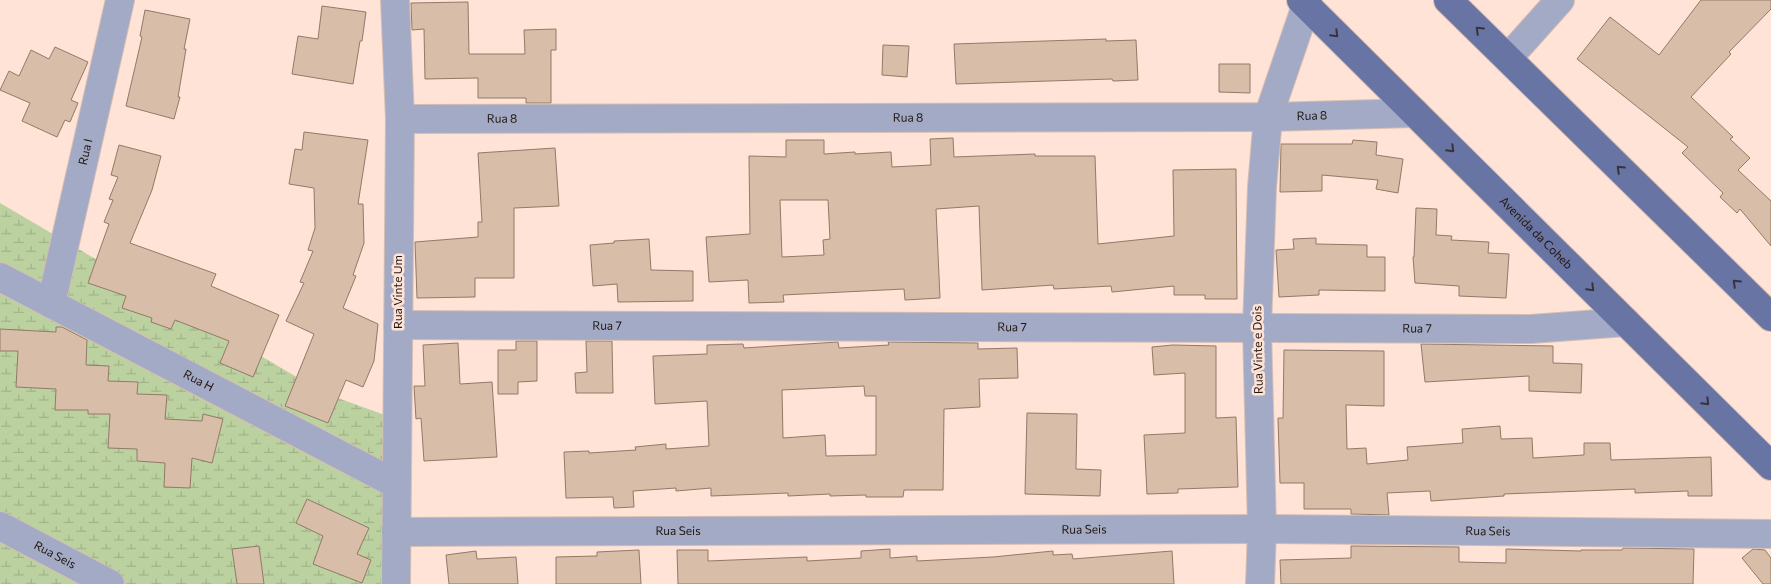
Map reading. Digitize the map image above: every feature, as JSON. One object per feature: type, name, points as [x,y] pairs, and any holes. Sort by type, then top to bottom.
[{"type":"main road","points":[[1448,0],[1771,316]]},
{"type":"main road","name":"Avenida da Coheb","points":[[1305,2],[1771,466]]},
{"type":"street","name":"Rua I","points":[[50,304],[120,0]]},
{"type":"street","name":"Rua Vinte Um","points":[[395,0],[400,119],[396,584]]},
{"type":"street","points":[[1508,58],[1560,0]]},
{"type":"street","name":"Rua Vinte e Dois","points":[[1260,584],[1262,529],[1257,328],[1262,187],[1268,117],[1305,2]]},
{"type":"street","name":"Rua 8","points":[[400,119],[1268,117],[1415,113]]},
{"type":"street","name":"Rua H","points":[[0,277],[396,484]]},
{"type":"street","name":"Rua 7","points":[[398,325],[1531,329],[1626,322]]},
{"type":"street","name":"Rua Seis","points":[[0,526],[110,584]]},
{"type":"street","name":"Rua Seis","points":[[396,532],[1262,529],[1771,534]]},
{"type":"green space","points":[[0,203],[324,393],[393,418],[389,584],[0,584]]},
{"type":"building","points":[[1701,0],[1771,0],[1771,9],[1729,52],[1731,54],[1691,97],[1733,137],[1730,139],[1750,158],[1738,170],[1771,201],[1771,246],[1740,209],[1737,213],[1720,197],[1723,193],[1682,153],[1688,147],[1577,59],[1610,17],[1659,55]]},
{"type":"building","points":[[468,2],[469,54],[525,54],[524,30],[556,29],[556,50],[551,50],[551,103],[526,103],[526,98],[478,98],[478,78],[425,79],[424,29],[412,30],[411,3]]},
{"type":"building","points":[[322,6],[366,12],[353,84],[292,74],[298,36],[318,39]]},
{"type":"building","points":[[145,10],[190,19],[184,49],[186,49],[178,97],[180,97],[174,119],[126,106],[142,37],[140,36]]},
{"type":"building","points":[[1106,39],[1106,41],[1136,40],[1138,80],[1113,81],[1112,79],[956,84],[954,44]]},
{"type":"building","points":[[883,45],[909,46],[907,77],[882,75]]},
{"type":"building","points":[[55,47],[88,62],[71,100],[78,103],[70,122],[65,120],[57,137],[22,121],[30,103],[0,90],[9,71],[19,76],[31,50],[49,59]]},
{"type":"building","points":[[1219,64],[1250,64],[1250,93],[1219,92]]},
{"type":"building","points":[[304,132],[368,140],[358,204],[363,204],[364,243],[353,275],[356,276],[343,308],[378,324],[374,361],[363,387],[346,380],[328,423],[285,406],[314,334],[286,321],[304,283],[300,282],[313,251],[308,250],[315,228],[314,188],[289,184],[295,149],[302,150]]},
{"type":"building","points":[[953,138],[954,157],[1035,154],[1035,156],[1095,156],[1098,244],[1174,236],[1173,170],[1236,169],[1237,299],[1205,299],[1205,295],[1174,295],[1174,286],[1112,292],[1111,286],[1054,289],[1053,285],[982,290],[979,206],[936,209],[940,298],[905,300],[904,289],[783,295],[784,302],[749,303],[748,280],[709,282],[706,237],[750,234],[749,156],[786,157],[786,140],[824,140],[824,154],[891,152],[892,167],[931,165],[930,139]],"holes":[[[780,200],[828,200],[830,239],[823,240],[824,255],[782,257]]]},
{"type":"building","points":[[1353,140],[1377,142],[1376,155],[1403,159],[1398,193],[1376,189],[1378,180],[1322,175],[1322,191],[1280,192],[1281,144],[1352,144]]},
{"type":"building","points":[[119,145],[161,156],[152,190],[130,243],[216,274],[211,286],[279,315],[253,377],[220,363],[229,341],[175,320],[171,329],[151,322],[152,318],[122,308],[126,296],[88,283],[109,224],[104,222],[113,200],[109,199],[118,177],[111,175]]},
{"type":"building","points":[[555,148],[559,206],[514,208],[514,278],[475,278],[475,297],[417,298],[415,242],[478,237],[478,222],[482,222],[478,153]]},
{"type":"building","points":[[1416,208],[1437,209],[1436,235],[1452,236],[1451,240],[1489,242],[1488,253],[1509,254],[1506,298],[1459,296],[1459,286],[1415,283],[1413,257]]},
{"type":"building","points":[[1316,238],[1316,244],[1367,245],[1367,257],[1385,257],[1385,291],[1319,290],[1319,295],[1279,297],[1276,250],[1294,249],[1293,239]]},
{"type":"building","points":[[649,239],[651,270],[693,271],[693,301],[618,302],[617,284],[593,286],[590,245],[614,243],[614,241]]},
{"type":"building","points":[[56,327],[62,327],[87,340],[86,365],[109,366],[108,381],[138,382],[137,394],[167,395],[165,419],[202,421],[203,414],[223,419],[212,463],[192,458],[190,488],[164,487],[165,463],[137,461],[137,449],[108,448],[110,414],[88,414],[88,410],[55,410],[56,389],[16,387],[18,351],[0,351],[0,329],[56,332]]},
{"type":"building","points":[[516,341],[537,341],[537,381],[518,382],[518,394],[498,394],[498,350],[516,350]]},
{"type":"building","points":[[586,341],[612,341],[613,393],[576,393],[575,373],[587,372]]},
{"type":"building","points":[[838,342],[839,348],[889,345],[888,342],[978,343],[978,349],[1017,348],[1018,378],[979,379],[980,407],[944,409],[943,490],[904,490],[903,497],[830,496],[830,494],[788,496],[788,493],[711,496],[711,488],[676,491],[676,488],[633,491],[634,507],[614,508],[613,497],[566,498],[564,452],[589,451],[589,453],[636,450],[635,447],[666,444],[666,449],[709,446],[707,401],[655,404],[653,356],[707,354],[707,345],[743,344],[744,348]],"holes":[[[864,386],[865,396],[876,396],[876,455],[826,456],[825,435],[783,438],[782,390]]]},
{"type":"building","points":[[458,343],[460,384],[492,382],[497,457],[424,461],[421,418],[416,419],[414,386],[425,386],[423,345]]},
{"type":"building","points":[[1421,344],[1553,346],[1553,363],[1582,364],[1581,393],[1529,391],[1529,376],[1425,382]]},
{"type":"building","points":[[1173,345],[1216,346],[1216,418],[1236,417],[1238,487],[1178,489],[1178,493],[1147,494],[1144,435],[1185,433],[1185,373],[1154,375],[1152,347]]},
{"type":"building","points":[[1284,350],[1384,351],[1384,406],[1346,405],[1347,449],[1366,448],[1367,464],[1408,460],[1407,447],[1463,443],[1462,429],[1500,426],[1501,439],[1532,438],[1533,458],[1584,455],[1584,443],[1610,443],[1611,460],[1711,457],[1712,496],[1688,496],[1688,491],[1635,493],[1635,489],[1504,494],[1504,496],[1431,501],[1430,491],[1387,493],[1389,515],[1351,514],[1351,509],[1304,509],[1304,483],[1280,483],[1278,418],[1283,418]]},
{"type":"building","points":[[1027,413],[1077,414],[1076,469],[1101,470],[1100,496],[1025,494]]},
{"type":"building","points":[[307,499],[369,528],[357,554],[371,560],[362,583],[313,564],[323,536],[296,523]]},
{"type":"building","points":[[259,546],[264,584],[237,584],[232,549]]},
{"type":"building","points":[[1351,546],[1459,547],[1459,562],[1506,563],[1506,549],[1581,551],[1622,550],[1623,548],[1694,549],[1693,584],[1281,584],[1280,560],[1351,558]]},
{"type":"building","points":[[890,549],[890,558],[917,556],[917,561],[993,557],[1053,551],[1053,555],[1072,554],[1073,559],[1172,551],[1174,584],[678,584],[677,550],[708,550],[708,561],[807,557],[807,561],[861,558],[861,551]]},
{"type":"building","points":[[1753,549],[1765,550],[1771,558],[1771,584],[1763,584],[1742,558]]},
{"type":"building","points":[[639,550],[641,584],[556,584],[556,557],[597,556],[597,552]]},
{"type":"building","points":[[476,551],[477,559],[516,557],[518,584],[449,584],[446,555]]}]
